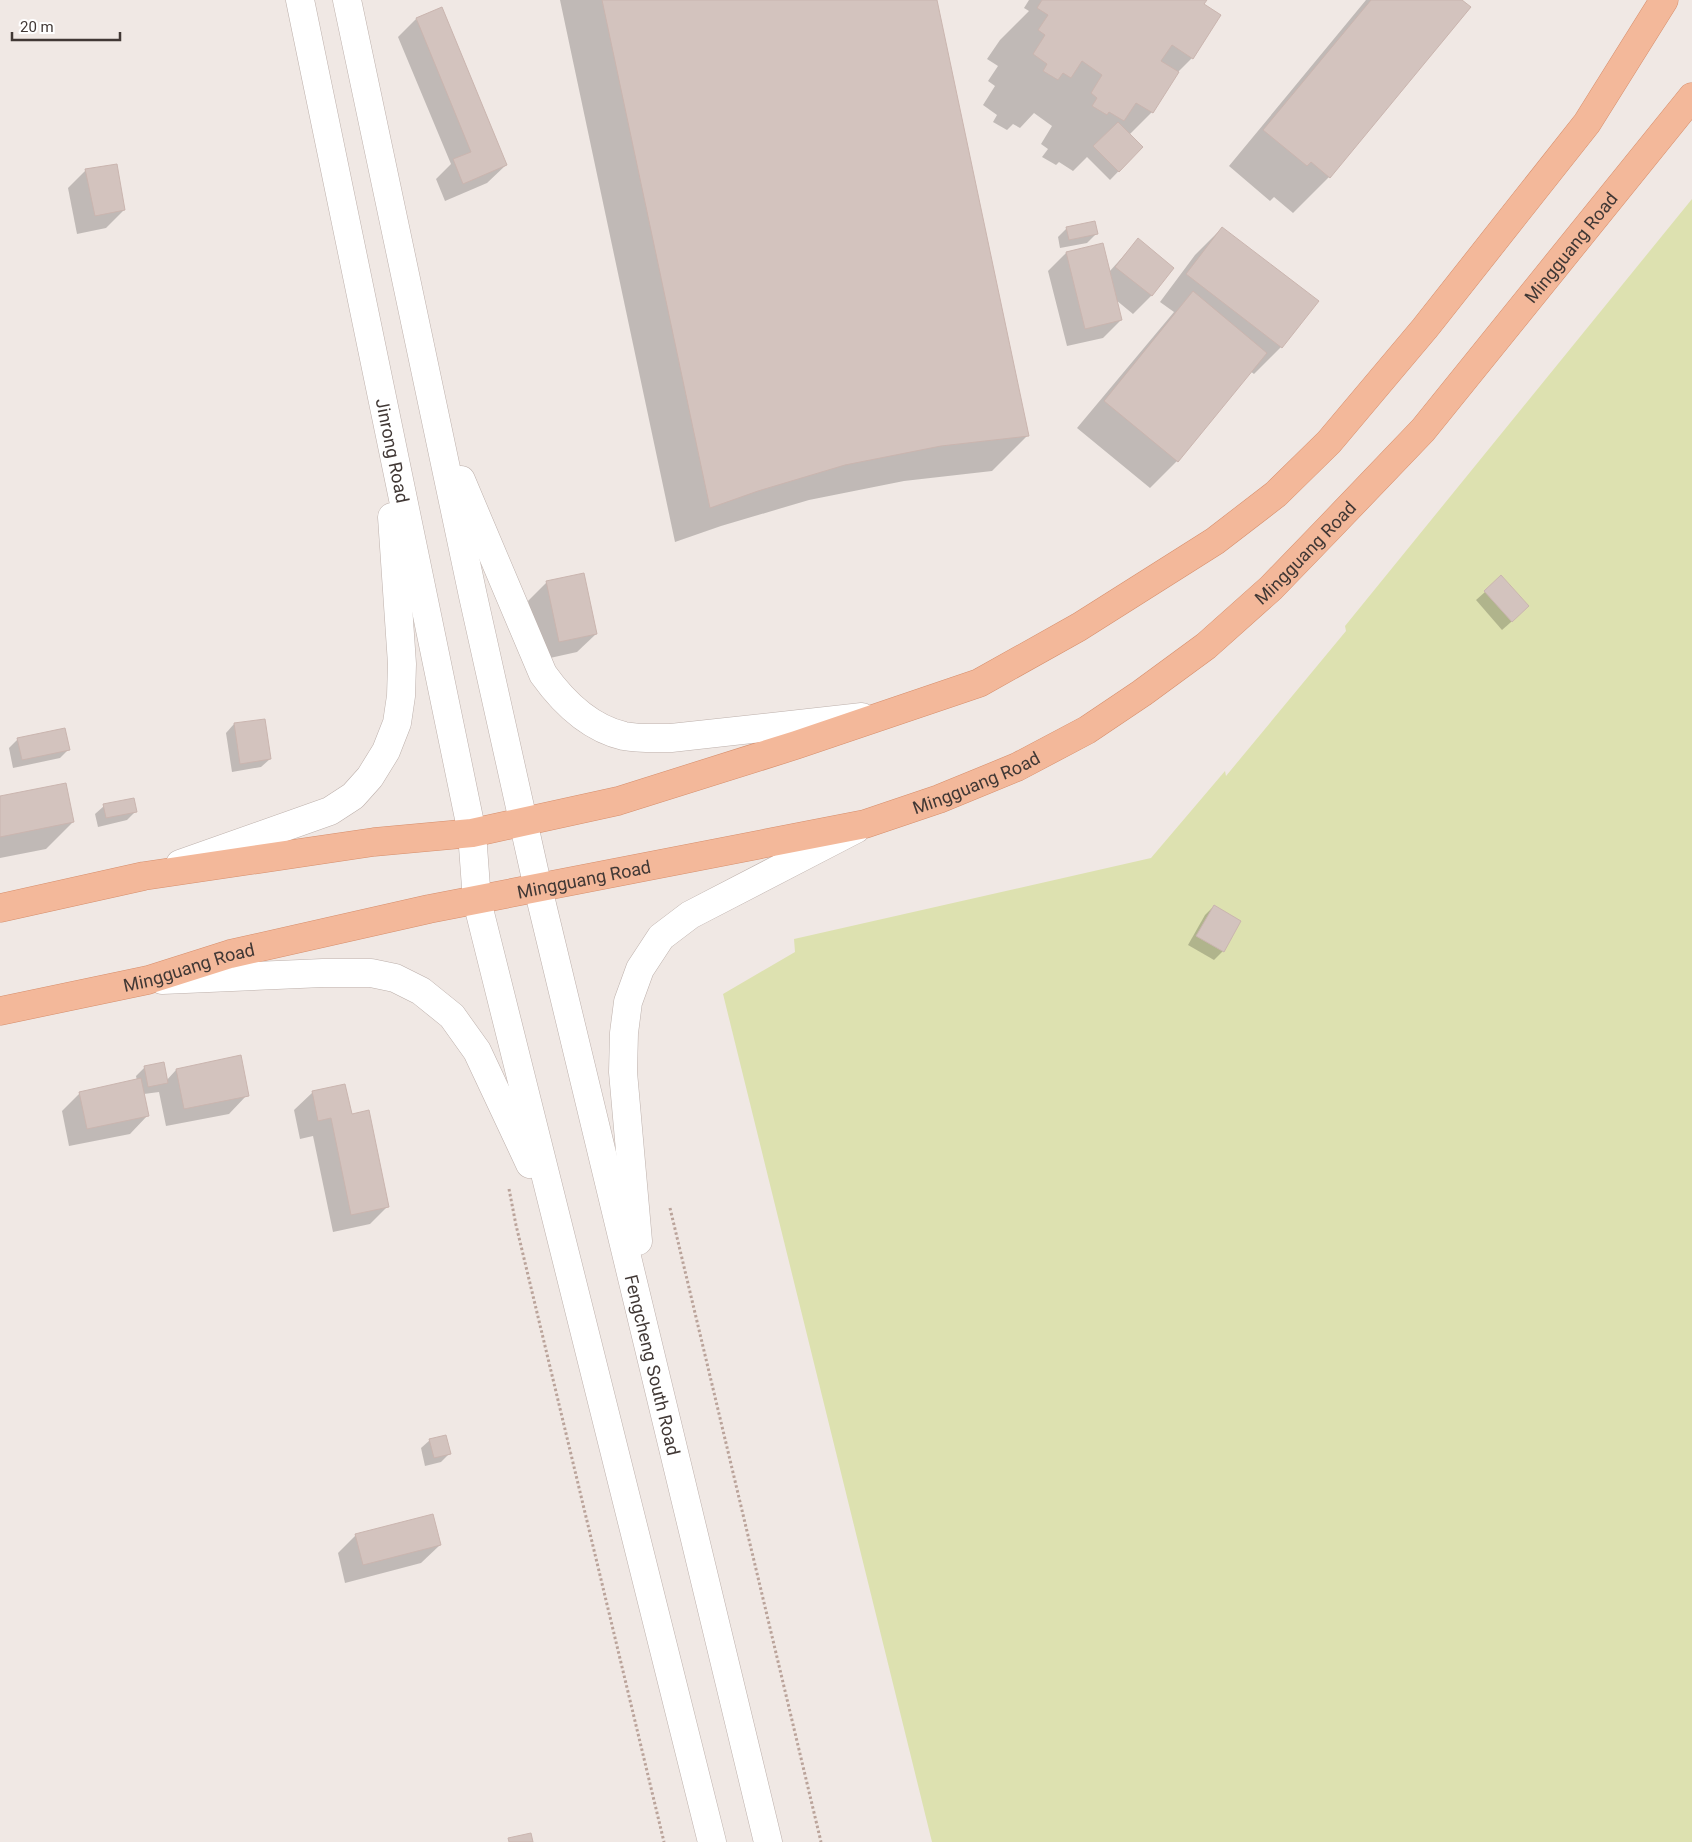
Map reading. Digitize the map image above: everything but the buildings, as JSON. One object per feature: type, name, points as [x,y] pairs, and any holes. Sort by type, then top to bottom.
[{"type":"main road","points":[[0,908],[144,876],[374,842],[472,833],[524,823],[618,801],[979,683],[1070,631],[1215,541],[1276,494],[1329,442],[1419,336],[1581,130],[1664,0]]},
{"type":"main road","name":"Mingguang Road","points":[[0,1011],[148,980],[230,954],[429,910],[865,824],[939,799],[1017,767],[1087,730],[1206,646],[1271,588],[1423,430],[1692,97]]},
{"type":"street","name":"Jinrong Road","points":[[300,0],[472,833],[477,901]]},
{"type":"street","points":[[347,0],[436,421],[538,888]]},
{"type":"street","points":[[144,876],[330,810],[354,796],[370,777],[386,751],[397,723],[401,696],[402,664],[385,411]]},
{"type":"street","points":[[436,421],[543,674],[559,695],[578,713],[599,726],[623,736],[644,739],[671,738],[888,714]]},
{"type":"street","points":[[647,1337],[623,1072],[624,1033],[628,1002],[640,969],[661,937],[690,915],[865,824]]},
{"type":"street","name":"Fengcheng South Road","points":[[538,888],[768,1842]]},
{"type":"street","points":[[477,901],[712,1842]]},
{"type":"street","points":[[148,980],[323,973],[371,973],[395,978],[421,991],[452,1016],[477,1051],[556,1220]]},
{"type":"path","points":[[509,1188],[516,1225],[664,1842]]},
{"type":"path","points":[[669,1203],[821,1842]]},
{"type":"green space","points":[[1692,199],[1692,1842],[932,1842],[723,994],[795,952],[794,939],[1151,858],[1225,771],[1226,776],[1346,631],[1345,626]]}]
